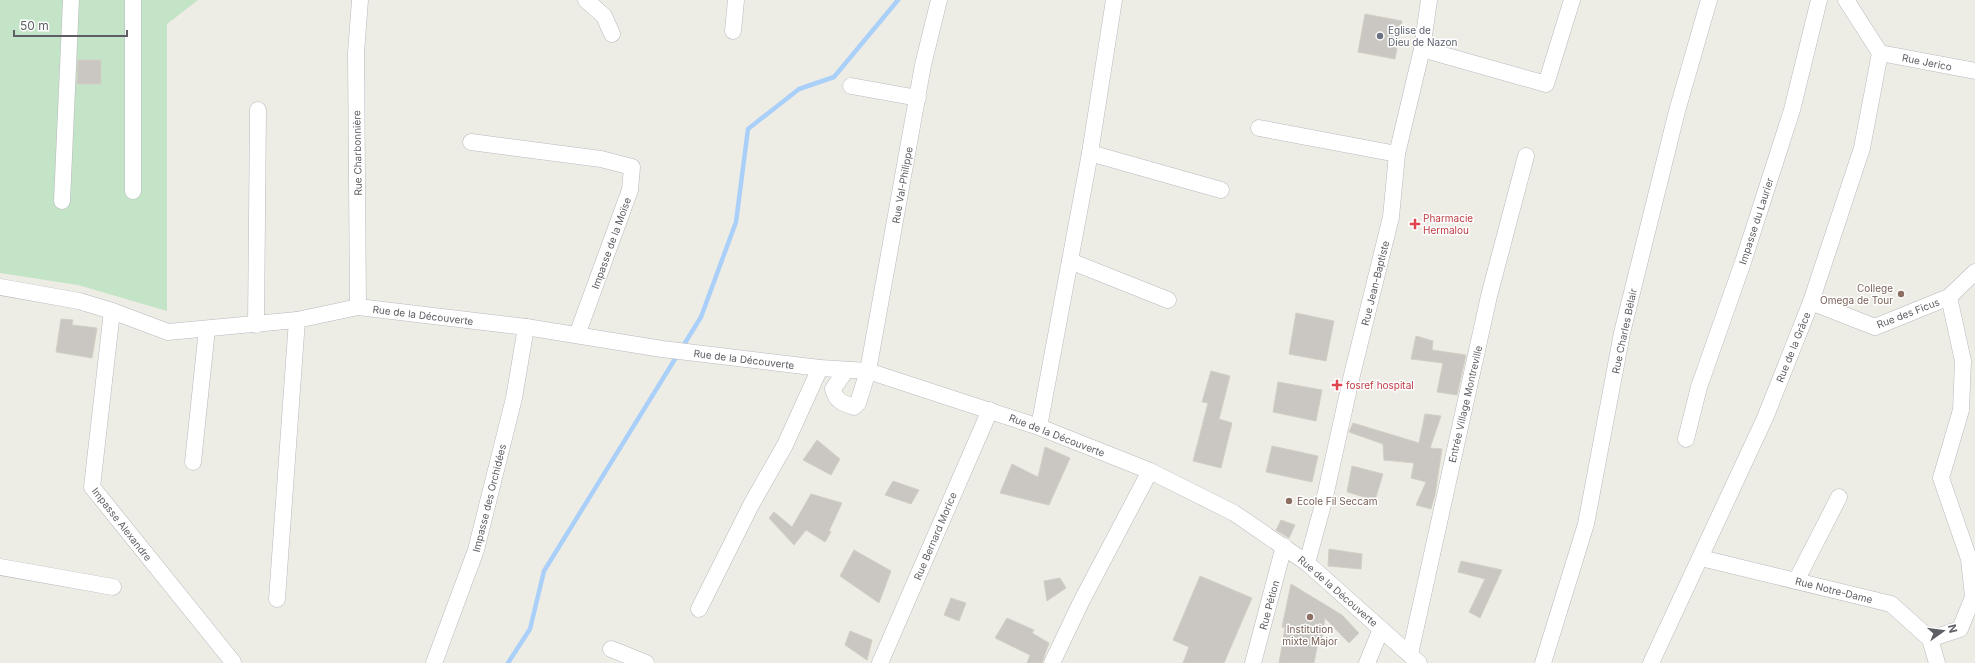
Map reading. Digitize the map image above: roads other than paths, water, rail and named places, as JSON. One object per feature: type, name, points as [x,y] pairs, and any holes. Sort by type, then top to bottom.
[{"type":"street","points":[[62,201],[71,0]]},
{"type":"street","points":[[133,0],[133,191]]},
{"type":"street","name":"Rue Charbonnière","points":[[358,307],[356,53],[360,0]]},
{"type":"street","points":[[586,0],[604,16],[612,34]]},
{"type":"street","points":[[733,31],[736,0]]},
{"type":"street","name":"Rue Val-Philippe","points":[[846,370],[833,389],[835,397],[842,403],[854,407],[858,403],[868,372],[923,65],[939,0]]},
{"type":"street","points":[[1039,427],[1090,153],[1114,0]]},
{"type":"street","name":"Rue Jean-Baptiste","points":[[1307,563],[1324,501],[1351,379],[1391,217],[1397,154],[1422,49],[1429,0]]},
{"type":"street","points":[[1422,49],[1546,84],[1572,0]]},
{"type":"street","name":"Rue Charles Bélair","points":[[1543,663],[1586,524],[1622,333],[1677,111],[1709,0]]},
{"type":"street","name":"Impasse du Laurier","points":[[1686,439],[1699,387],[1743,262],[1792,110],[1819,0]]},
{"type":"street","points":[[1846,0],[1880,53]]},
{"type":"street","name":"Rue Jerico","points":[[1880,53],[1975,71]]},
{"type":"street","name":"Rue de la Grâce","points":[[1651,663],[1765,418],[1811,302],[1862,148],[1880,53]]},
{"type":"street","points":[[851,86],[918,98]]},
{"type":"street","points":[[256,325],[258,110]]},
{"type":"street","points":[[1259,128],[1397,154]]},
{"type":"street","name":"Impasse de la Moïse","points":[[471,142],[601,160],[632,168],[630,190],[577,335]]},
{"type":"street","points":[[1090,153],[1221,190]]},
{"type":"street","name":"Entrée Village Montreville","points":[[1414,658],[1489,296],[1526,156]]},
{"type":"street","points":[[1070,261],[1168,300]]},
{"type":"street","name":"Rue des Ficus","points":[[1811,302],[1875,327],[1949,297],[1975,272]]},
{"type":"street","name":"Rue de la Découverte","points":[[0,287],[79,301],[112,311],[168,332],[297,320],[358,307],[577,335],[662,349],[820,368],[868,372],[1039,427],[1150,471],[1234,513],[1307,563],[1414,658]]},
{"type":"street","points":[[1930,639],[1960,628],[1972,597],[1969,559],[1941,478],[1960,410],[1962,389],[1963,361],[1949,297]]},
{"type":"street","name":"Impasse Alexandre","points":[[112,311],[92,487],[233,662]]},
{"type":"street","points":[[277,599],[297,320]]},
{"type":"street","name":"Impasse des Orchidées","points":[[434,663],[476,550],[514,398],[526,328]]},
{"type":"street","points":[[193,462],[207,329]]},
{"type":"street","points":[[699,609],[751,505],[785,445],[820,368]]},
{"type":"street","name":"Rue Bernard Morice","points":[[880,663],[990,410]]},
{"type":"street","points":[[1052,663],[1081,602],[1150,471]]},
{"type":"street","points":[[1796,581],[1839,497]]},
{"type":"street","name":"Rue Pétion","points":[[1253,663],[1284,546]]},
{"type":"street","name":"Rue Notre-Dame","points":[[1701,558],[1891,604],[1930,639],[1938,663]]},
{"type":"street","points":[[0,567],[113,587]]},
{"type":"street","points":[[1367,663],[1381,629]]},
{"type":"street","points":[[611,649],[646,663]]},
{"type":"waterway","points":[[508,663],[530,629],[544,571],[701,317],[736,222],[748,129],[799,89],[834,77],[898,0]]},
{"type":"place","name":"Eglise de Dieu de Nazon","points":[[1380,36]]},
{"type":"place","name":"Pharmacie Hermalou","points":[[1415,224]]},
{"type":"place","name":"College Omega de Tour","points":[[1901,294]]},
{"type":"place","name":"fosref hospital","points":[[1337,385]]},
{"type":"place","name":"Ecole Fil Seccam","points":[[1289,501]]},
{"type":"place","name":"Institution mixte Major","points":[[1310,617]]}]
